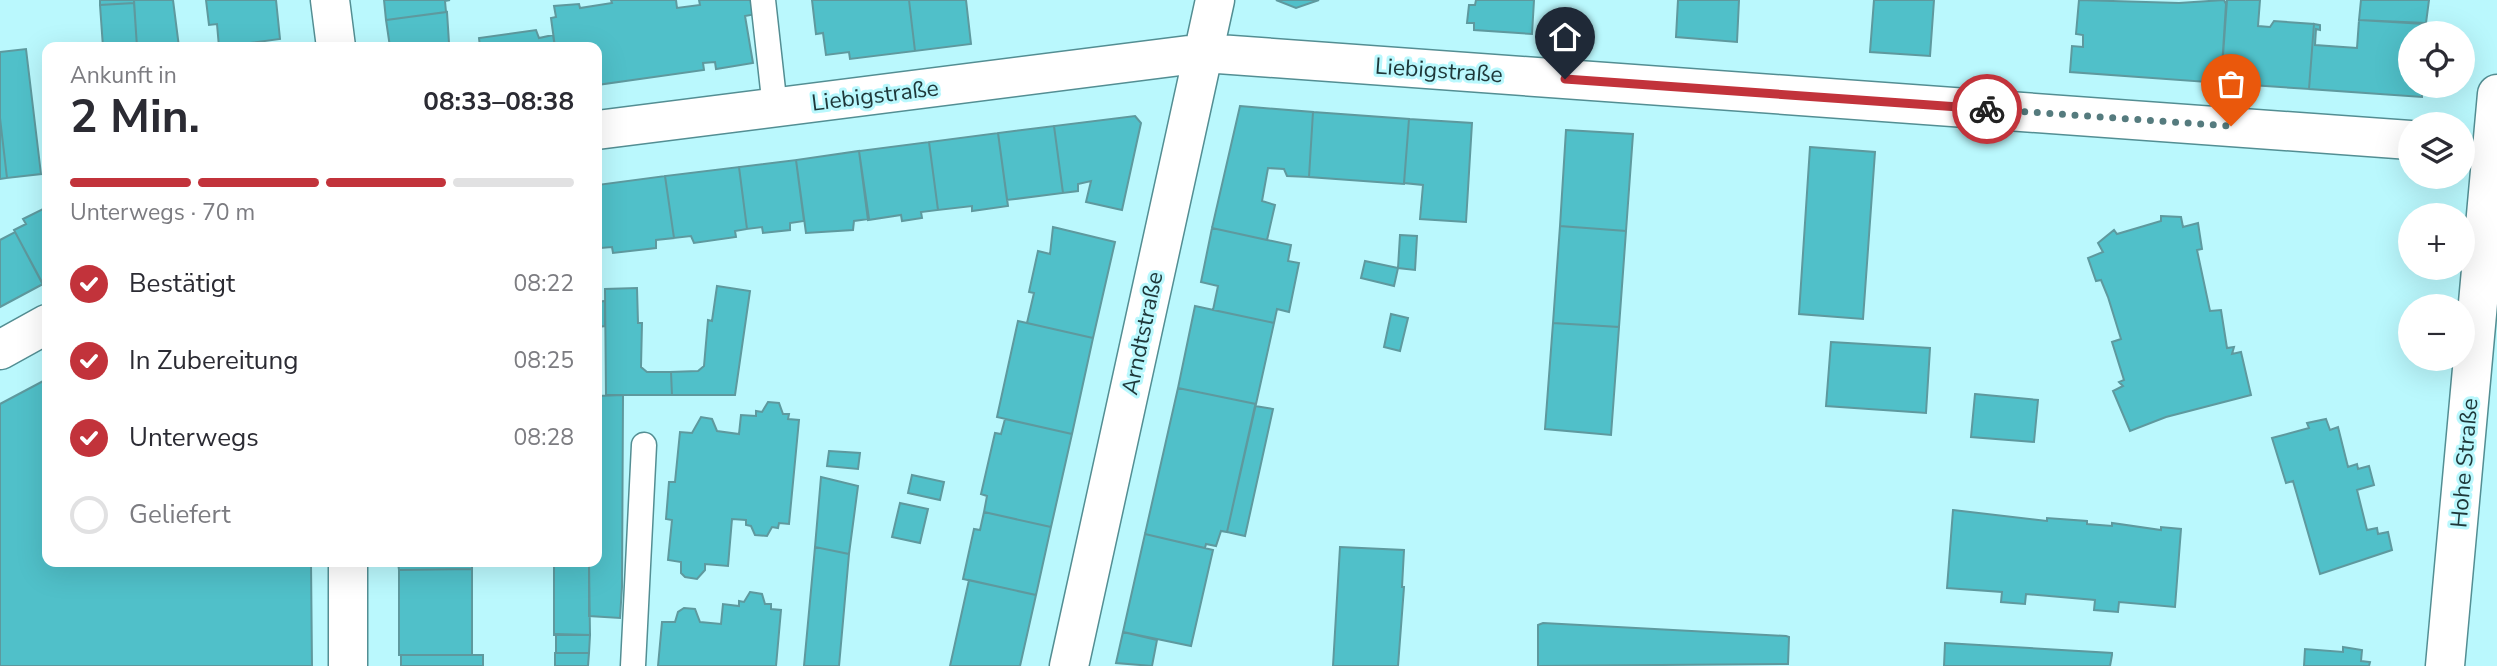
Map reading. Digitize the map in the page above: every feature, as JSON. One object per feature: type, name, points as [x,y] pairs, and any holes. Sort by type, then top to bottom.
[{"type":"street","points":[[330,0],[335,42]]},
{"type":"street","name":"Arndtstraße","points":[[1069,666],[1215,0]]},
{"type":"street","name":"Liebigstraße","points":[[602,129],[1204,53],[2398,139]]},
{"type":"street","name":"Hohe Straße","points":[[2445,666],[2484,147],[2497,94]]},
{"type":"street","points":[[0,350],[42,327]]},
{"type":"street","points":[[348,567],[348,666]]},
{"type":"lane","points":[[763,0],[775,108]]},
{"type":"lane","points":[[633,666],[644,445]]},
{"type":"building","points":[[100,0],[134,0],[134,3],[100,5]]},
{"type":"building","points":[[134,0],[173,0],[178,42],[137,42]]},
{"type":"building","points":[[206,0],[276,0],[280,39],[219,42],[217,24],[209,25]]},
{"type":"building","points":[[384,0],[450,0],[445,1],[446,12],[386,20]]},
{"type":"building","points":[[611,0],[676,0],[677,8],[700,5],[699,0],[754,0],[756,14],[745,16],[753,63],[716,69],[715,62],[703,63],[704,70],[602,84],[602,42],[554,42],[551,18],[556,17],[554,6],[579,4],[580,8],[612,3]]},
{"type":"building","points":[[812,0],[909,0],[915,51],[850,59],[849,52],[826,55],[823,33],[816,34]]},
{"type":"building","points":[[909,0],[966,0],[971,44],[915,51]]},
{"type":"building","points":[[1276,0],[1319,0],[1296,8]]},
{"type":"building","points":[[1476,0],[1534,0],[1532,34],[1474,30],[1474,23],[1467,23],[1469,5],[1475,5]]},
{"type":"building","points":[[1678,0],[1739,0],[1737,42],[1676,37]]},
{"type":"building","points":[[1874,0],[1934,0],[1930,56],[1870,52]]},
{"type":"building","points":[[2079,0],[2179,3],[2224,0],[2226,4],[2221,83],[2070,72],[2072,46],[2083,47],[2083,35],[2076,34]]},
{"type":"building","points":[[2227,0],[2260,0],[2258,26],[2270,27],[2274,21],[2314,24],[2309,89],[2221,83]]},
{"type":"building","points":[[2361,0],[2429,0],[2426,21],[2359,20]]},
{"type":"building","points":[[134,3],[137,42],[103,42],[100,5]]},
{"type":"building","points":[[447,12],[449,42],[389,42],[386,20]]},
{"type":"building","points":[[2359,20],[2398,22],[2398,95],[2309,89],[2314,24],[2320,25],[2320,30],[2316,29],[2315,45],[2357,48]]},
{"type":"building","points":[[536,30],[539,38],[553,35],[554,42],[479,42],[479,38]]},
{"type":"building","points":[[26,49],[41,174],[7,178],[0,118],[0,52]]},
{"type":"building","points":[[1240,106],[1313,112],[1309,177],[1287,176],[1284,169],[1268,168],[1262,201],[1275,205],[1267,240],[1212,228]]},
{"type":"building","points":[[1313,112],[1409,119],[1404,184],[1309,177]]},
{"type":"building","points":[[1135,116],[1141,123],[1122,210],[1086,202],[1091,181],[1078,184],[1078,191],[1063,193],[1054,126]]},
{"type":"building","points":[[0,118],[7,178],[0,179]]},
{"type":"building","points":[[1409,119],[1472,123],[1466,222],[1420,219],[1423,185],[1404,183]]},
{"type":"building","points":[[1054,126],[1063,193],[1007,200],[998,133]]},
{"type":"building","points":[[1566,130],[1633,134],[1626,231],[1560,226]]},
{"type":"building","points":[[998,133],[1008,206],[972,211],[972,206],[938,210],[929,142]]},
{"type":"building","points":[[929,142],[938,210],[921,212],[922,218],[902,221],[901,215],[868,220],[859,151]]},
{"type":"building","points":[[1810,147],[1875,152],[1863,319],[1799,314]]},
{"type":"building","points":[[859,151],[869,219],[854,221],[853,230],[806,233],[796,160]]},
{"type":"building","points":[[796,160],[804,221],[790,223],[790,230],[763,233],[762,227],[747,229],[739,167]]},
{"type":"building","points":[[739,167],[747,229],[735,231],[736,237],[694,243],[691,236],[674,238],[665,176]]},
{"type":"building","points":[[665,176],[674,238],[656,240],[656,248],[613,253],[612,247],[602,248],[602,184]]},
{"type":"building","points":[[42,210],[42,283],[14,230],[26,224],[23,219]]},
{"type":"building","points":[[2161,216],[2181,217],[2183,227],[2198,223],[2202,249],[2197,250],[2210,311],[2221,310],[2227,348],[2234,347],[2232,354],[2241,352],[2251,395],[2166,417],[2130,431],[2113,391],[2123,386],[2119,382],[2124,380],[2112,342],[2121,339],[2108,297],[2101,280],[2096,281],[2088,258],[2103,252],[2098,243],[2114,230],[2117,234],[2161,221]]},
{"type":"building","points":[[1560,226],[1626,231],[1619,327],[1553,323]]},
{"type":"building","points":[[1053,227],[1115,242],[1093,338],[1027,323],[1034,293],[1029,292],[1038,251],[1050,254]]},
{"type":"building","points":[[1212,228],[1291,245],[1288,261],[1299,263],[1289,312],[1277,309],[1274,323],[1213,310],[1218,286],[1201,282]]},
{"type":"building","points":[[15,232],[42,285],[0,307],[0,240]]},
{"type":"building","points":[[1400,235],[1417,236],[1415,270],[1398,268]]},
{"type":"building","points":[[1365,261],[1398,268],[1394,286],[1361,278]]},
{"type":"building","points":[[717,286],[750,291],[735,395],[672,395],[671,372],[698,371],[704,366],[708,320],[712,321]]},
{"type":"building","points":[[637,288],[638,323],[642,323],[641,367],[647,372],[671,372],[672,395],[606,395],[605,289]]},
{"type":"building","points":[[602,301],[605,301],[605,326],[602,326]]},
{"type":"building","points":[[1195,306],[1274,323],[1256,404],[1178,388]]},
{"type":"building","points":[[1391,314],[1408,318],[1400,351],[1384,347]]},
{"type":"building","points":[[1018,321],[1093,338],[1072,434],[997,417]]},
{"type":"building","points":[[1553,323],[1619,327],[1611,435],[1545,429]]},
{"type":"building","points":[[1831,342],[1930,348],[1926,413],[1826,406]]},
{"type":"building","points":[[42,382],[42,567],[311,567],[312,666],[0,666],[0,404]]},
{"type":"building","points":[[1178,388],[1256,404],[1227,532],[1221,531],[1216,546],[1206,544],[1205,548],[1145,534]]},
{"type":"building","points":[[1975,394],[2038,400],[2034,442],[1971,437]]},
{"type":"building","points":[[623,395],[620,618],[589,616],[589,567],[602,567],[602,396]]},
{"type":"building","points":[[768,402],[779,403],[783,414],[789,414],[788,419],[799,420],[789,524],[779,523],[778,528],[772,527],[767,536],[755,535],[751,526],[746,525],[746,520],[732,519],[728,566],[705,564],[705,570],[697,579],[685,577],[681,573],[681,562],[668,560],[672,520],[666,519],[669,482],[675,482],[680,432],[692,433],[701,417],[712,419],[717,431],[739,434],[741,415],[756,416],[756,411],[762,412]]},
{"type":"building","points":[[1255,406],[1273,409],[1245,536],[1227,532]]},
{"type":"building","points":[[1005,419],[1072,434],[1051,527],[984,512],[987,496],[981,494],[995,433],[1001,434]]},
{"type":"building","points":[[2326,419],[2330,430],[2338,427],[2348,467],[2357,464],[2358,469],[2369,466],[2374,485],[2357,490],[2367,530],[2377,528],[2378,534],[2388,532],[2392,550],[2320,574],[2293,481],[2286,483],[2272,438],[2309,428],[2307,423]]},
{"type":"building","points":[[829,451],[860,453],[858,469],[827,466]]},
{"type":"building","points":[[912,475],[944,482],[940,500],[908,493]]},
{"type":"building","points":[[821,477],[858,486],[849,554],[815,547]]},
{"type":"building","points":[[900,503],[928,509],[920,543],[892,537]]},
{"type":"building","points":[[1953,510],[2047,521],[2047,518],[2087,521],[2087,524],[2112,526],[2112,523],[2161,530],[2161,527],[2181,529],[2175,607],[2119,602],[2118,612],[2094,610],[2095,600],[2026,594],[2025,604],[2001,602],[2002,592],[1947,588]]},
{"type":"building","points":[[984,512],[1051,527],[1036,595],[963,579],[974,529],[980,530]]},
{"type":"building","points":[[1145,534],[1213,550],[1191,646],[1123,632]]},
{"type":"building","points":[[815,547],[849,554],[839,666],[804,666]]},
{"type":"building","points":[[1340,547],[1404,550],[1398,666],[1333,666]]},
{"type":"building","points":[[399,567],[472,567],[472,569],[399,570]]},
{"type":"building","points":[[554,567],[589,567],[590,635],[554,635]]},
{"type":"building","points":[[472,569],[472,655],[399,655],[399,570]]},
{"type":"building","points":[[969,580],[1036,595],[1020,666],[950,666]]},
{"type":"building","points":[[750,592],[762,594],[765,604],[771,604],[771,609],[781,610],[776,666],[658,666],[662,622],[675,622],[678,612],[684,608],[695,609],[700,622],[721,624],[723,604],[739,606],[739,601],[744,602]]},
{"type":"building","points":[[1543,623],[1786,636],[1789,637],[1788,664],[1538,666],[1538,625]]},
{"type":"building","points":[[1123,632],[1157,640],[1152,666],[1116,663]]},
{"type":"building","points":[[556,634],[590,635],[589,653],[556,653]]},
{"type":"building","points":[[1945,643],[2112,655],[2110,666],[1944,666]]},
{"type":"building","points":[[2343,647],[2362,650],[2361,661],[2370,662],[2369,666],[2304,666],[2305,649],[2343,652]]},
{"type":"building","points":[[555,653],[589,653],[588,666],[555,666]]},
{"type":"building","points":[[401,655],[483,655],[483,666],[401,666]]},
{"type":"way so far","points":[[1987,109],[2231,126]]},
{"type":"route","points":[[1565,79],[1987,109]]}]
